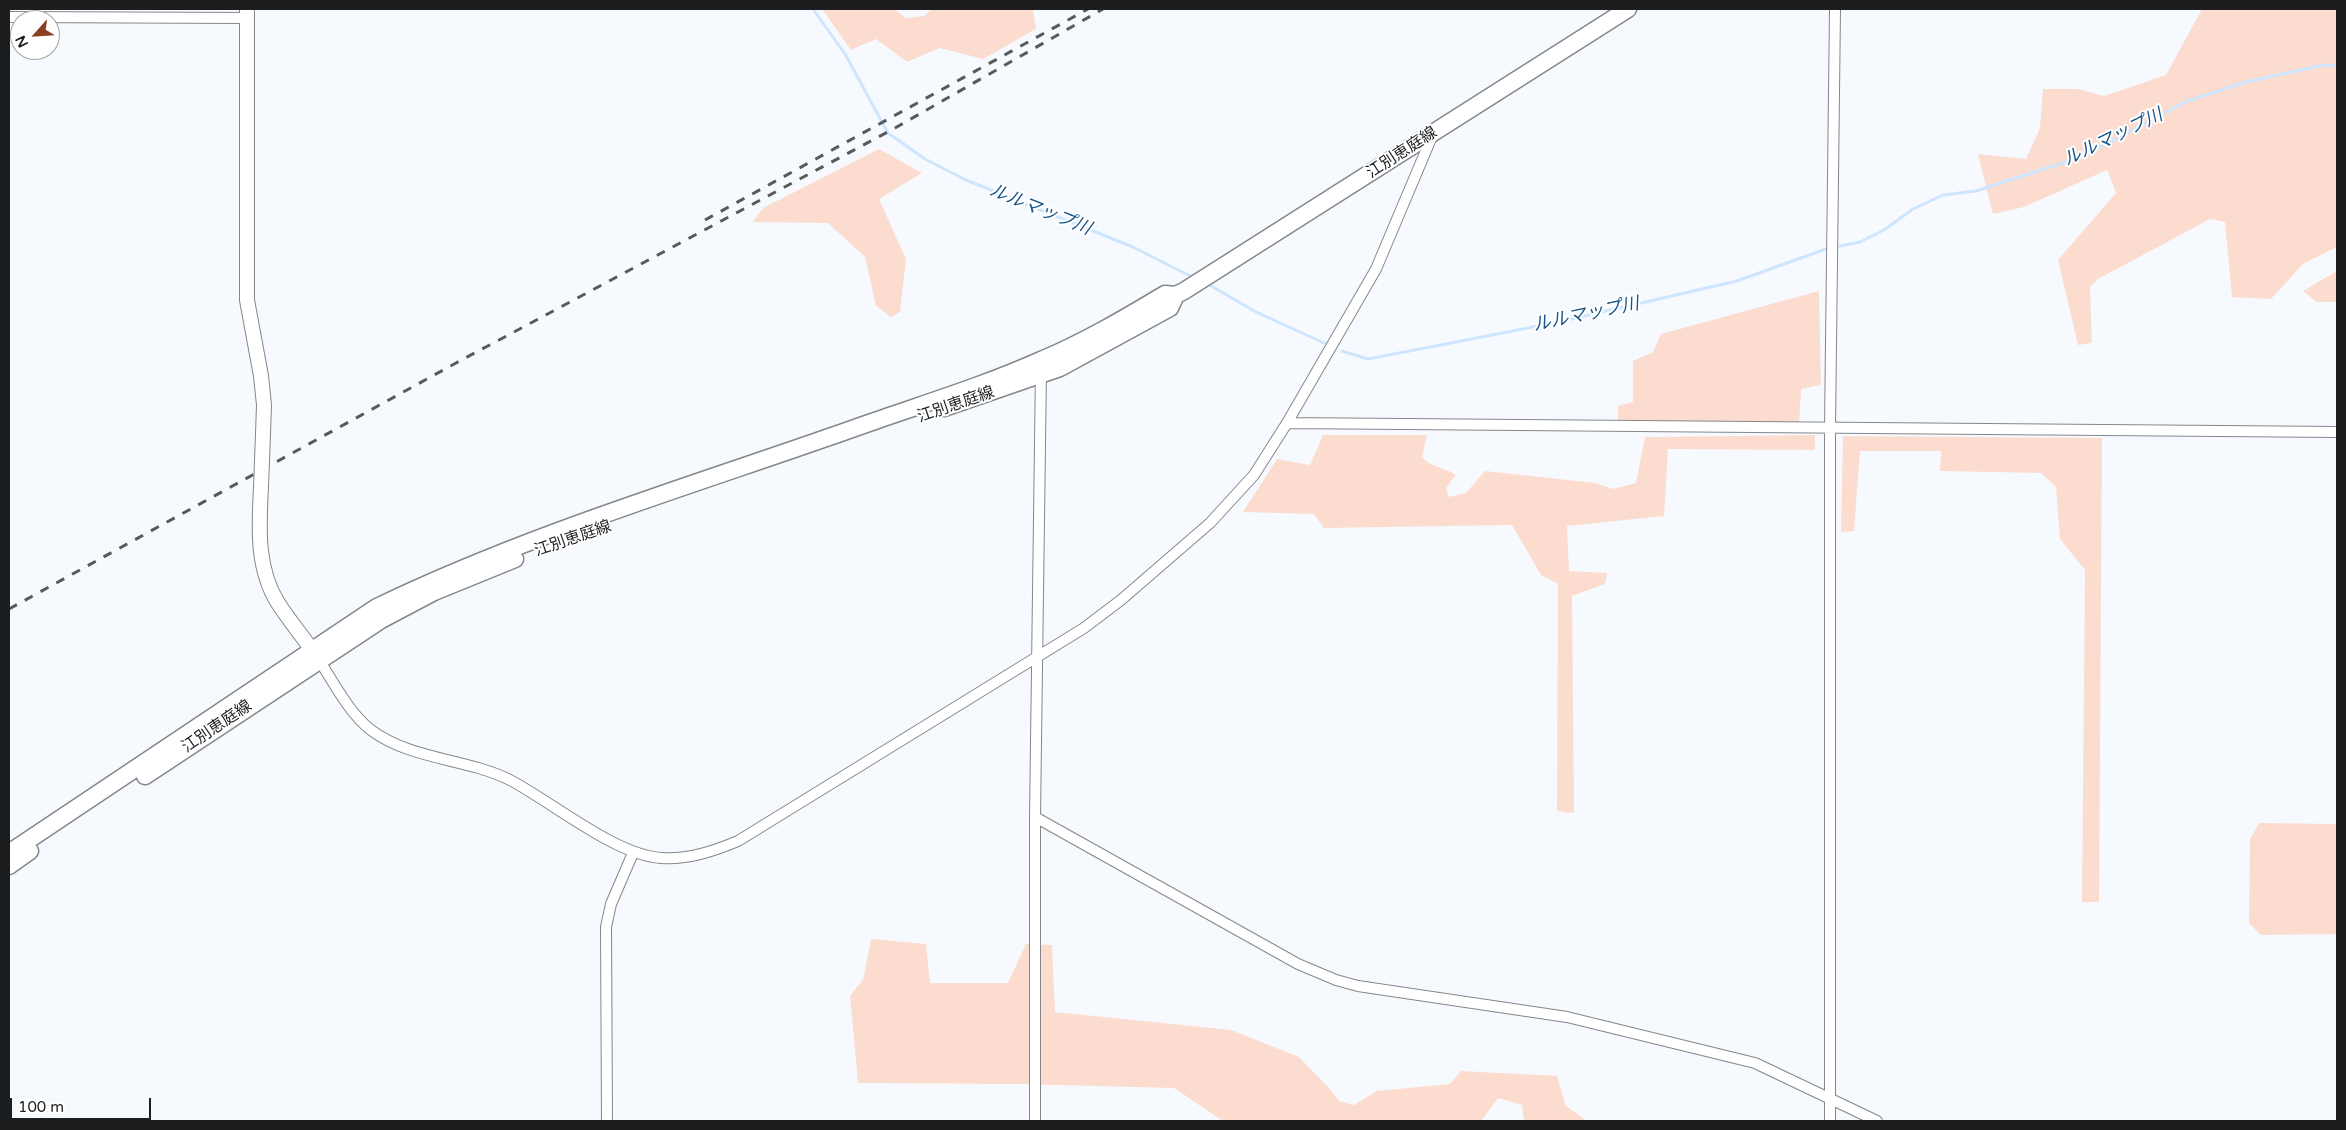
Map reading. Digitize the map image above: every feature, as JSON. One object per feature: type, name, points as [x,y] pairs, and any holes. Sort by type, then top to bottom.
[{"type":"main road","name":"江別恵庭線","points":[[9,853],[316,655],[434,592],[524,556],[1041,368],[1088,354],[1170,308],[1180,293],[1210,276],[1628,9]]},
{"type":"main road","name":"江別恵庭線","points":[[9,866],[316,655]]},
{"type":"street","points":[[1830,1121],[1830,428],[1835,9]]},
{"type":"street","points":[[9,17],[247,13],[247,300],[261,376],[264,405],[259,534],[266,574],[278,602],[351,707],[370,729],[394,744],[472,765],[510,780],[633,853],[661,858],[708,853],[738,841],[1084,628],[1121,600],[1210,523],[1254,475],[1287,424],[1376,269],[1434,132]]},
{"type":"street","points":[[1035,1121],[1035,817],[1041,368]]},
{"type":"street","points":[[1287,424],[2337,432]]},
{"type":"street","points":[[1035,817],[1298,964],[1336,980],[1358,986],[1567,1017],[1755,1063],[1877,1121]]},
{"type":"street","points":[[607,1121],[606,927],[611,904],[633,853]]},
{"type":"shaded area","points":[[822,9],[894,9],[906,18],[924,16],[932,9],[1033,9],[1036,29],[983,59],[940,48],[907,62],[876,39],[851,50]]},
{"type":"shaded area","points":[[2202,9],[2337,9],[2337,247],[2303,264],[2271,299],[2232,297],[2225,222],[2210,219],[2098,279],[2090,287],[2092,343],[2078,345],[2058,260],[2116,193],[2107,170],[2024,207],[1993,214],[1978,154],[2026,159],[2040,128],[2043,89],[2078,89],[2104,96],[2166,75]]},
{"type":"shaded area","points":[[879,149],[922,173],[879,199],[906,259],[900,312],[891,317],[876,306],[865,257],[828,223],[753,222],[763,208]]},
{"type":"shaded area","points":[[2337,271],[2337,302],[2317,302],[2303,291]]},
{"type":"shaded area","points":[[1819,291],[1821,385],[1801,389],[1799,425],[1618,423],[1618,406],[1633,402],[1633,361],[1653,352],[1661,334]]},
{"type":"shaded area","points":[[1323,435],[1427,435],[1422,457],[1429,463],[1456,475],[1446,488],[1449,497],[1466,493],[1485,471],[1595,483],[1613,489],[1636,483],[1645,437],[1815,435],[1815,450],[1668,449],[1664,516],[1567,526],[1569,571],[1607,573],[1605,584],[1572,596],[1574,813],[1557,811],[1558,584],[1541,575],[1512,525],[1324,528],[1314,514],[1243,512],[1277,459],[1310,465]]},
{"type":"shaded area","points":[[1843,436],[2102,438],[2099,902],[2082,902],[2085,570],[2060,539],[2056,487],[2041,473],[1940,471],[1941,451],[1860,451],[1854,531],[1841,532]]},
{"type":"shaded area","points":[[2259,823],[2337,824],[2337,934],[2261,935],[2249,923],[2250,839]]},
{"type":"shaded area","points":[[871,939],[926,944],[930,983],[1008,983],[1026,944],[1052,945],[1055,1012],[1231,1030],[1299,1057],[1339,1101],[1354,1105],[1377,1091],[1450,1084],[1461,1071],[1557,1076],[1566,1106],[1587,1121],[1524,1121],[1522,1105],[1498,1098],[1481,1121],[1223,1121],[1174,1088],[1017,1084],[858,1083],[850,996],[863,980]]},
{"type":"waterway","name":"ルルマップ川","points":[[813,9],[845,54],[888,133],[925,159],[966,180],[1133,247],[1194,278]]},
{"type":"waterway","name":"ルルマップ川","points":[[1840,246],[1860,242],[1884,230],[1913,209],[1943,195],[1976,191],[2084,156],[2185,102],[2242,83],[2318,66],[2337,65]]},
{"type":"waterway","name":"ルルマップ川","points":[[1342,351],[1368,359],[1554,323],[1737,281],[1826,249]]},
{"type":"waterway","name":"ルルマップ川","points":[[1206,283],[1256,312],[1326,344]]},
{"type":"railway","points":[[705,220],[1088,9]]},
{"type":"railway","points":[[9,609],[456,363],[895,128],[1103,9]]}]
